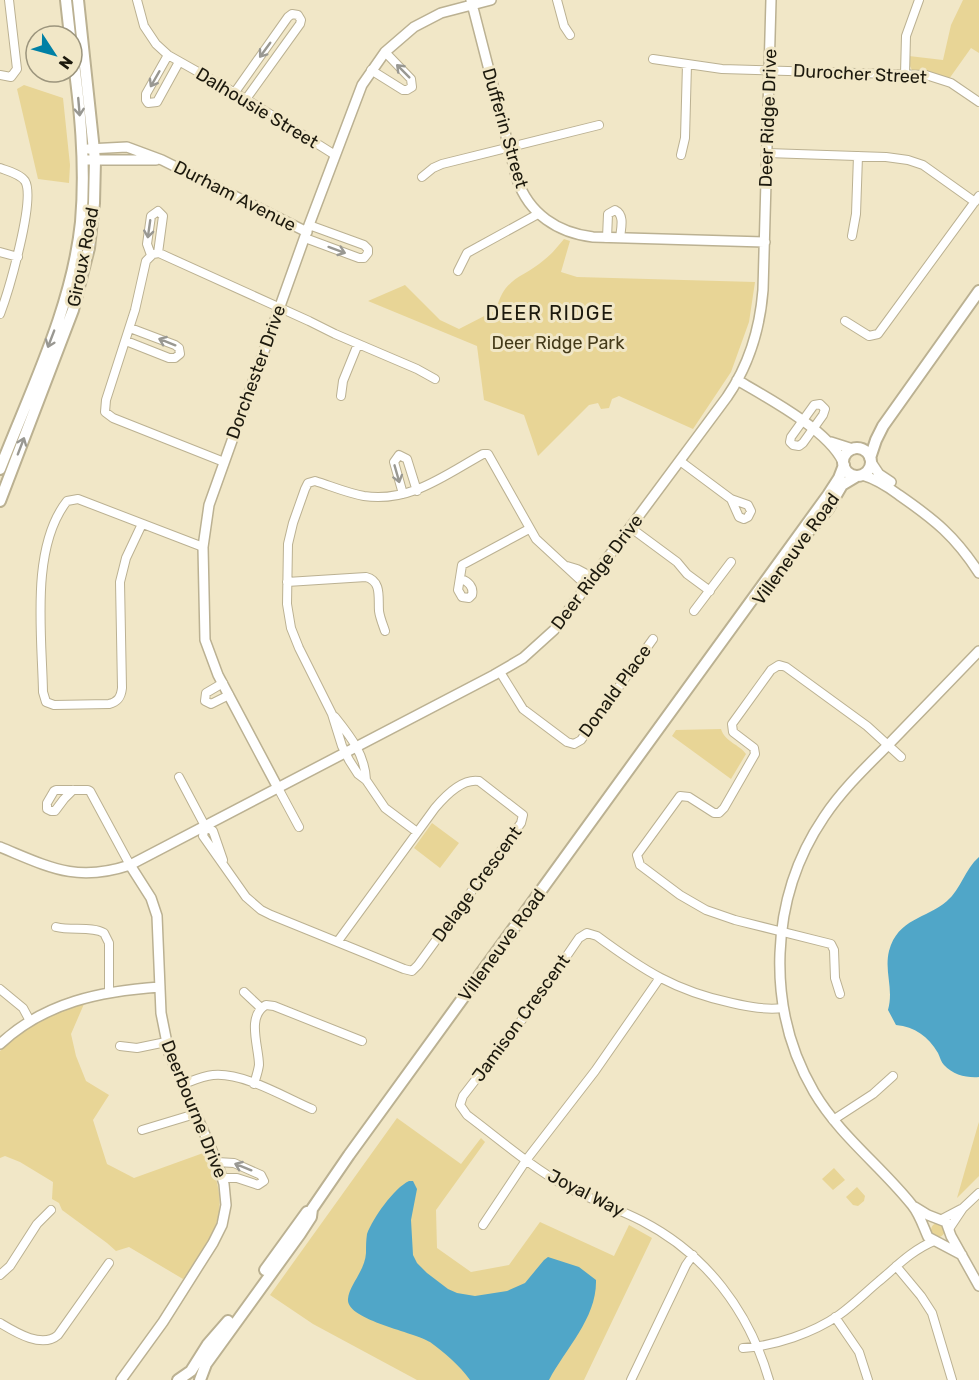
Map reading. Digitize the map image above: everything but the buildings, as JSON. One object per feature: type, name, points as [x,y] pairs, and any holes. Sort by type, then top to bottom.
[{"type":"main road","points":[[66,0],[69,24]]},
{"type":"main road","name":"Giroux Road","points":[[1,497],[64,337],[80,288],[92,226],[95,154],[78,0]]},
{"type":"main road","name":"Giroux Road","points":[[0,469],[57,325],[68,290],[81,222],[83,154],[76,84]]},
{"type":"main road","points":[[912,383],[884,412],[868,441],[847,452],[843,464],[847,472],[859,476],[868,470],[876,440],[883,426],[979,291]]},
{"type":"main road","points":[[855,448],[865,451],[871,460]]},
{"type":"main road","name":"Villeneuve Road","points":[[181,1378],[191,1371],[208,1344],[230,1319],[306,1213],[312,1209],[834,486],[843,464]]},
{"type":"main road","name":"Villeneuve Road","points":[[693,682],[824,514],[842,485],[859,476]]},
{"type":"main road","name":"Villeneuve Road","points":[[198,1380],[216,1349],[306,1225],[311,1217],[312,1209]]},
{"type":"main road","points":[[181,1378],[189,1376],[198,1380]]},
{"type":"street","points":[[0,75],[11,77],[17,69],[9,0]]},
{"type":"street","name":"Dalhousie Street","points":[[137,0],[141,19],[148,32],[168,55],[235,92],[335,155]]},
{"type":"street","name":"Dorchester Drive","points":[[278,788],[211,659],[205,639],[203,547],[207,513],[335,155],[355,101],[371,70],[385,52],[407,32],[427,20],[471,2],[491,0]]},
{"type":"street","points":[[556,0],[564,26],[570,35]]},
{"type":"street","name":"Deer Ridge Drive","points":[[0,847],[53,868],[75,873],[98,874],[130,865],[500,672],[523,658],[548,637],[588,587],[680,461],[737,380],[751,350],[760,313],[765,242],[771,0]]},
{"type":"street","points":[[905,74],[906,36],[919,0]]},
{"type":"street","name":"Dufferin Street","points":[[471,2],[521,190],[538,214],[569,233],[607,238],[765,242]]},
{"type":"street","points":[[235,92],[290,15],[298,15],[301,20],[300,24],[246,99]]},
{"type":"street","points":[[371,70],[403,90],[409,90],[412,87],[411,79],[385,52]]},
{"type":"street","name":"Dalhousie Street","points":[[168,55],[146,94],[148,104],[157,102],[179,62]]},
{"type":"street","name":"Durocher Street","points":[[653,59],[722,69],[926,75],[960,88],[979,102]]},
{"type":"street","points":[[681,155],[685,138],[687,64]]},
{"type":"street","points":[[422,177],[438,165],[599,125]]},
{"type":"street","name":"Durham Avenue","points":[[83,154],[95,154],[127,147],[162,160],[307,232]]},
{"type":"street","points":[[767,153],[886,157],[916,162],[977,199],[878,334],[869,336],[845,321]]},
{"type":"street","points":[[852,236],[856,214],[858,156]]},
{"type":"street","points":[[0,168],[21,177],[27,185],[18,257],[0,314]]},
{"type":"street","points":[[607,238],[608,214],[615,210],[621,217],[620,238]]},
{"type":"street","points":[[224,462],[107,414],[104,405],[130,328],[146,261],[154,254],[163,216],[158,211],[151,216],[147,244],[154,254],[280,307],[435,379]]},
{"type":"street","points":[[458,271],[467,253],[538,214]]},
{"type":"street","points":[[307,232],[364,245],[368,253],[364,258],[359,258],[307,232]]},
{"type":"street","points":[[0,252],[18,257]]},
{"type":"street","points":[[126,341],[169,358],[175,358],[180,354],[179,348],[175,345],[130,328]]},
{"type":"street","points":[[341,396],[343,381],[358,344]]},
{"type":"street","points":[[737,380],[829,441],[843,464]]},
{"type":"street","points":[[820,404],[825,409],[823,415],[799,446],[793,445],[790,442],[791,437],[802,422],[814,405],[820,404]]},
{"type":"street","points":[[829,441],[855,448]]},
{"type":"street","points":[[417,832],[385,808],[366,780],[358,774],[345,753],[332,714],[298,648],[291,628],[287,558],[290,534],[305,489],[311,481],[315,481],[365,496],[381,497],[403,494],[417,490],[483,454],[488,454],[529,528],[544,549],[567,566],[594,578]]},
{"type":"street","points":[[403,494],[394,462],[399,455],[406,459],[417,490]]},
{"type":"street","points":[[871,460],[879,474],[912,502]]},
{"type":"street","points":[[680,461],[731,499]]},
{"type":"street","points":[[859,476],[878,481],[912,502],[935,520],[956,540],[979,573]]},
{"type":"street","points":[[142,524],[126,558],[119,586],[122,688],[120,697],[109,704],[54,705],[46,702],[43,692],[42,571],[49,538],[64,506],[71,499],[78,499],[203,547]]},
{"type":"street","points":[[461,579],[461,567],[465,562],[529,528]]},
{"type":"street","points":[[631,528],[677,562],[687,574],[710,591]]},
{"type":"street","points":[[694,611],[731,562]]},
{"type":"street","points":[[567,566],[572,574],[588,587]]},
{"type":"street","points":[[287,582],[366,577],[373,579],[378,586],[379,613],[386,631]]},
{"type":"street","name":"Donald Place","points":[[500,672],[523,709],[567,742],[574,744],[581,740],[653,639]]},
{"type":"street","points":[[979,651],[842,793],[816,828],[789,891],[779,967],[783,1008],[800,1063],[816,1095],[833,1120],[913,1205],[928,1215],[946,1222],[979,1286]]},
{"type":"street","points":[[840,994],[833,945],[825,941],[730,919],[695,904],[640,865],[637,858],[638,852],[680,796],[689,797],[714,813],[719,813],[724,808],[755,754],[753,748],[733,732],[732,724],[775,666],[786,667],[867,726],[901,757]]},
{"type":"street","points":[[223,683],[206,693],[204,700],[210,704],[229,695]]},
{"type":"street","points":[[332,714],[357,747],[366,771],[366,780]]},
{"type":"street","name":"Delage Crescent","points":[[179,777],[205,826],[203,836],[246,897],[261,910],[407,970],[414,969],[524,816],[482,783],[472,780],[459,786],[445,797],[417,832],[338,941]]},
{"type":"street","points":[[278,788],[299,827]]},
{"type":"street","points":[[73,790],[88,790],[92,793],[130,865]]},
{"type":"street","name":"Deerbourne Drive","points":[[121,1380],[163,1322],[219,1234],[226,1205],[223,1178],[181,1084],[166,1042],[156,911],[151,898],[130,865]]},
{"type":"street","points":[[56,927],[96,930],[104,933],[109,943],[109,992]]},
{"type":"street","name":"Jamison Crescent","points":[[527,1159],[464,1113],[460,1105],[463,1096],[531,1008],[584,934],[597,936],[659,979]]},
{"type":"street","points":[[659,979],[717,1000],[759,1008],[783,1008]]},
{"type":"street","name":"Joyal Way","points":[[659,979],[595,1071],[527,1159],[567,1186],[660,1231],[693,1255],[718,1280],[733,1301],[758,1347],[769,1380]]},
{"type":"street","points":[[0,1044],[30,1021],[68,1002],[109,992],[160,987]]},
{"type":"street","points":[[0,989],[20,1005],[30,1021]]},
{"type":"street","points":[[244,992],[261,1008]]},
{"type":"street","points":[[254,1084],[258,1065],[256,1022],[258,1012],[266,1005],[274,1006],[362,1041]]},
{"type":"street","points":[[120,1046],[137,1048],[166,1042]]},
{"type":"street","points":[[181,1084],[205,1076],[234,1077],[312,1109]]},
{"type":"street","points":[[833,1120],[873,1094],[893,1076]]},
{"type":"street","points":[[142,1130],[195,1114]]},
{"type":"street","points":[[483,1225],[527,1159]]},
{"type":"street","points":[[217,1162],[237,1164],[261,1175],[264,1181],[258,1185],[237,1178],[223,1178]]},
{"type":"street","points":[[912,1252],[945,1239],[963,1208],[979,1193]]},
{"type":"street","points":[[913,1205],[926,1232],[935,1242],[948,1246],[962,1255]]},
{"type":"street","points":[[743,1348],[758,1347],[800,1334],[835,1317],[912,1252],[926,1232],[930,1221],[963,1208]]},
{"type":"street","points":[[0,1275],[10,1266],[37,1224],[51,1210]]},
{"type":"street","points":[[631,1380],[686,1265],[693,1255]]},
{"type":"street","points":[[0,1323],[26,1336],[51,1340],[58,1335],[110,1263]]},
{"type":"street","points":[[896,1266],[932,1313],[952,1380]]},
{"type":"street","points":[[835,1317],[859,1352],[868,1380]]},
{"type":"green space","points":[[963,0],[979,0],[979,53],[971,48],[949,79],[937,74],[912,70],[909,56],[943,60],[951,25]]},
{"type":"green space","points":[[24,85],[63,98],[70,165],[69,183],[38,179],[17,89]]},
{"type":"green space","name":"Deer Ridge Park","points":[[564,239],[570,241],[561,272],[577,277],[755,282],[749,322],[731,372],[693,429],[619,396],[612,399],[609,408],[601,409],[598,403],[589,405],[538,456],[524,415],[484,400],[477,346],[368,301],[405,285],[440,320],[459,329],[496,310],[509,284],[547,258]]},
{"type":"green space","points":[[721,729],[726,737],[746,754],[731,779],[672,736],[676,730]]},
{"type":"green space","points":[[432,823],[459,843],[440,868],[414,848]]},
{"type":"green space","points":[[84,1004],[71,1034],[76,1056],[86,1081],[109,1095],[93,1120],[107,1164],[134,1178],[206,1152],[214,1173],[220,1206],[217,1220],[205,1247],[183,1279],[129,1247],[116,1251],[62,1210],[59,1203],[52,1199],[53,1182],[20,1162],[5,1156],[0,1158],[0,1051],[39,1022],[61,1011]]},
{"type":"green space","points":[[397,1118],[461,1164],[481,1138],[485,1142],[436,1210],[437,1248],[471,1272],[509,1265],[540,1222],[614,1256],[629,1225],[652,1238],[584,1380],[417,1380],[313,1324],[270,1295]]},
{"type":"green space","points":[[979,1122],[979,1176],[957,1198],[978,1125]]},
{"type":"green space","points":[[834,1168],[845,1180],[833,1190],[822,1179]]},
{"type":"green space","points":[[857,1187],[865,1196],[864,1201],[858,1206],[853,1205],[846,1197]]},
{"type":"green space","points":[[935,1223],[941,1223],[945,1230],[941,1237],[935,1237],[931,1233],[931,1227]]},
{"type":"water","points":[[979,857],[979,1077],[974,1077],[952,1071],[943,1064],[934,1047],[925,1037],[915,1030],[896,1025],[888,1010],[890,994],[888,959],[893,940],[899,932],[913,920],[947,901]]},
{"type":"water","points":[[409,1181],[413,1181],[417,1189],[411,1220],[413,1255],[427,1273],[448,1289],[475,1296],[507,1291],[525,1283],[548,1257],[579,1267],[596,1280],[595,1294],[586,1320],[549,1380],[470,1380],[430,1342],[369,1319],[350,1306],[349,1294],[365,1260],[367,1234],[370,1227],[391,1197]]},
{"type":"district","name":"DEER RIDGE","points":[[550,313]]}]
